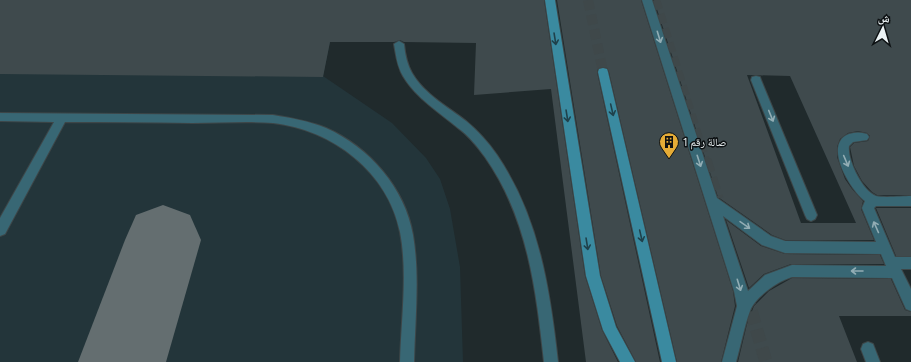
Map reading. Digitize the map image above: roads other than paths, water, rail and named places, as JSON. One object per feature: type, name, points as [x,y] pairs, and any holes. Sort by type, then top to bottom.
[{"type":"street","points":[[550,0],[593,276],[610,330],[628,362]]},
{"type":"street","points":[[648,0],[739,283],[744,306],[729,362]]},
{"type":"street","points":[[399,44],[399,55],[405,72],[417,88],[456,118],[476,137],[494,160],[510,186],[523,215],[534,248],[542,283],[552,362]]},
{"type":"street","points":[[603,72],[670,362]]},
{"type":"street","points":[[756,80],[811,215]]},
{"type":"street","points":[[0,117],[273,119],[299,123],[323,132],[345,143],[364,158],[381,176],[394,198],[404,223],[409,251],[407,362]]},
{"type":"street","points":[[0,230],[62,117]]},
{"type":"street","points":[[863,137],[854,137],[846,140],[842,146],[843,153],[855,182],[866,196],[874,201],[911,201]]},
{"type":"street","points":[[874,201],[870,204],[869,212],[911,304]]},
{"type":"street","points":[[713,202],[759,235],[776,245],[794,248],[885,248]]},
{"type":"street","points":[[744,306],[764,284],[771,278],[781,273],[792,271],[894,267],[911,263]]},
{"type":"tunnel","points":[[588,0],[603,72]]},
{"type":"tunnel","points":[[655,0],[705,161]]},
{"type":"tunnel","points":[[705,160],[717,199]]},
{"type":"tunnel","points":[[746,293],[766,362]]},
{"type":"place","name":"صالة رقم 1","points":[[669,159]]}]
